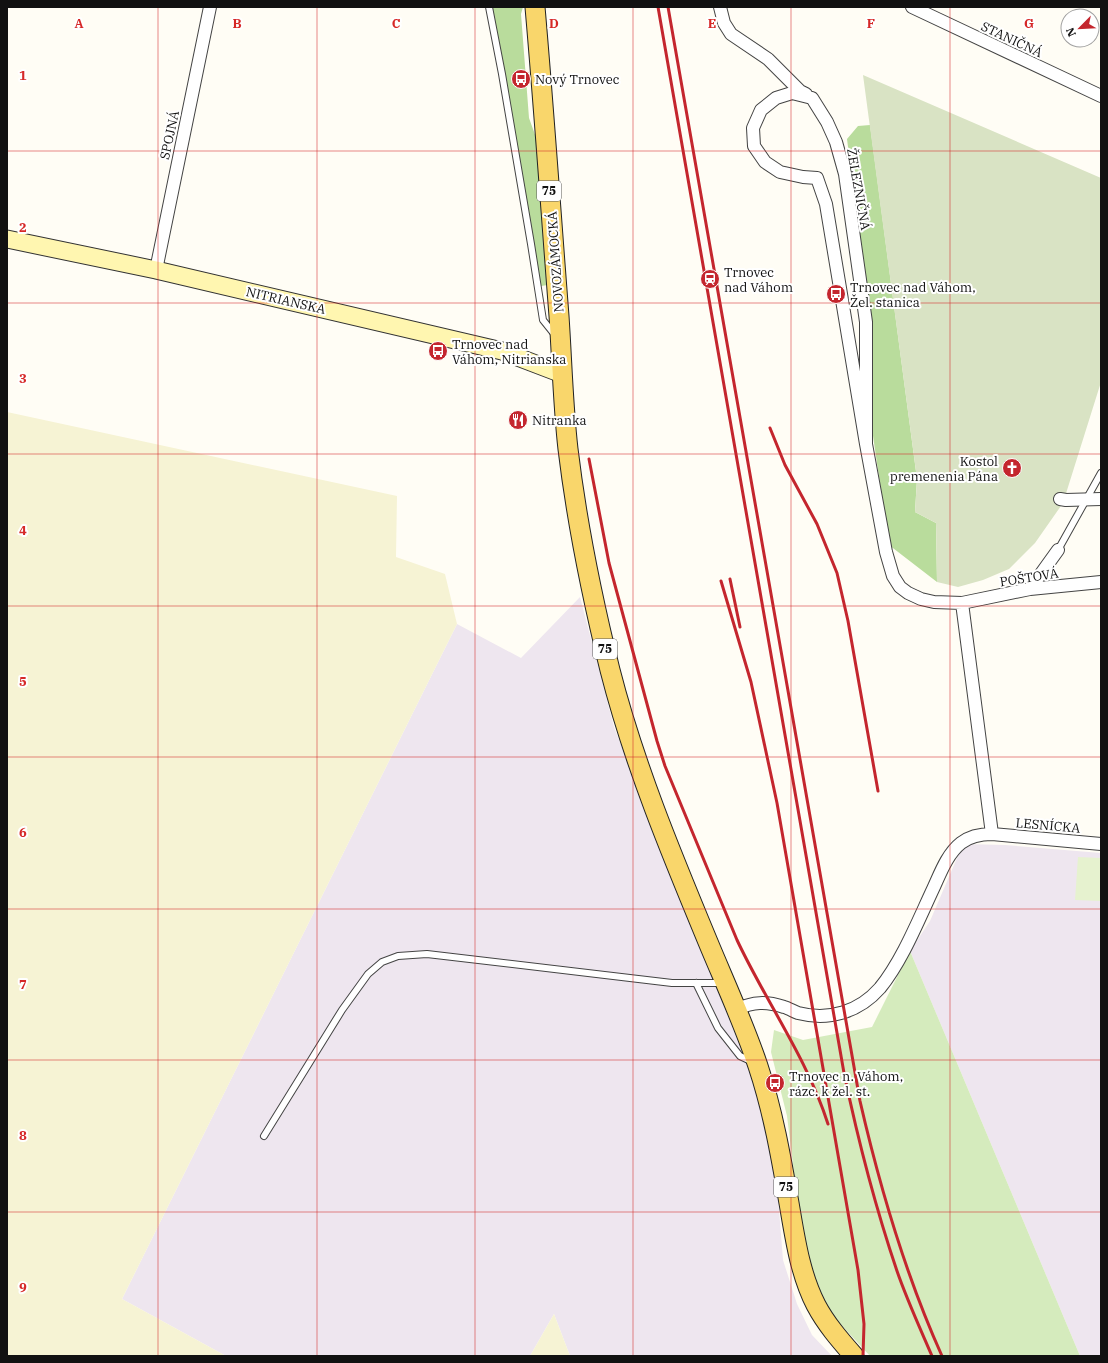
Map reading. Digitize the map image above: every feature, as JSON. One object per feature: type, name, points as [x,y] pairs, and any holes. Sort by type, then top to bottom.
[{"type":"main road","name":"NOVOZÁMOCKÁ","points":[[535,7],[562,374]]},
{"type":"main road","name":"NITRIANSKA","points":[[7,239],[156,270],[502,351],[562,374]]},
{"type":"main road","name":"75","points":[[562,374],[564,413],[581,539],[589,584],[611,674],[644,779],[666,837],[737,1010],[757,1064],[778,1143],[795,1238],[806,1280],[818,1308],[834,1333],[854,1356]]},
{"type":"street","name":"SPOJNÁ","points":[[156,270],[210,7]]},
{"type":"street","points":[[720,7],[724,23],[731,34],[768,59],[800,91],[812,98]]},
{"type":"street","name":"STANIČNÁ","points":[[912,7],[1101,96]]},
{"type":"street","name":"ŽELEZNIČNÁ","points":[[866,444],[866,322],[845,174],[836,142],[827,122],[812,98],[792,93],[776,98],[761,110],[753,128],[754,146],[765,162],[780,172],[802,177],[817,178],[826,204],[866,444],[888,563],[893,576],[900,587],[908,593],[921,599],[934,602],[962,603]]},
{"type":"street","points":[[1060,499],[1101,499]]},
{"type":"street","points":[[1030,589],[1058,550]]},
{"type":"street","name":"POŠTOVÁ","points":[[962,603],[1030,589],[1101,582]]},
{"type":"street","points":[[962,603],[992,834]]},
{"type":"street","name":"LESNÍCKA","points":[[737,1010],[750,1004],[761,1003],[783,1007],[797,1013],[825,1016],[843,1013],[859,1006],[874,993],[889,975],[914,930],[951,854],[961,842],[979,834],[992,834],[1101,844]]},
{"type":"lane","points":[[489,7],[505,89],[543,320],[560,341]]},
{"type":"lane","points":[[1058,550],[1101,472]]},
{"type":"lane","points":[[264,1136],[342,1010],[368,974],[382,962],[398,956],[427,954],[672,983],[725,983]]},
{"type":"lane","points":[[696,983],[718,1028],[740,1056],[757,1064]]},
{"type":"shaded area","points":[[7,412],[397,496],[396,557],[445,574],[457,624],[122,1299],[226,1356],[7,1356]]},
{"type":"shaded area","points":[[580,597],[614,727],[760,1098],[777,1184],[783,1260],[797,1304],[812,1335],[832,1356],[570,1356],[554,1314],[530,1356],[226,1356],[122,1299],[457,624],[521,658]]},
{"type":"shaded area","points":[[963,844],[1005,845],[1101,853],[1101,1356],[1080,1356],[910,951],[930,921]]},
{"type":"shaded area","points":[[554,1314],[570,1356],[530,1356]]},
{"type":"green space","points":[[491,7],[523,7],[521,14],[529,118],[538,143],[548,285],[541,286]]},
{"type":"green space","points":[[863,75],[1101,178],[1101,382],[1063,503],[1035,543],[1009,569],[983,580],[958,587],[937,582],[936,523],[915,512],[917,479]]},
{"type":"green space","points":[[870,125],[917,479],[915,512],[936,523],[937,582],[889,545],[872,429],[870,321],[847,139],[858,126]]},
{"type":"green space","points":[[1078,857],[1101,858],[1101,901],[1075,900]]},
{"type":"green space","points":[[910,951],[1080,1356],[870,1356],[832,1315],[811,1272],[802,1238],[787,1116],[771,1052],[774,1030],[803,1040],[872,1027]]},
{"type":"railway","points":[[658,7],[844,1073],[855,1123],[881,1222],[905,1293],[932,1356]]},
{"type":"railway","points":[[668,7],[860,1101],[876,1166],[905,1262],[916,1294],[942,1356]]},
{"type":"railway","points":[[770,428],[785,465],[817,524],[837,573],[848,621],[878,791]]},
{"type":"railway","points":[[589,459],[609,563],[665,766],[737,940],[748,963],[798,1053],[828,1124]]},
{"type":"railway","points":[[730,579],[740,627]]},
{"type":"railway","points":[[721,581],[751,682],[777,803],[858,1270],[864,1324],[863,1356]]},
{"type":"place","name":"Nový Trnovec","points":[[521,79]]},
{"type":"place","name":"Trnovec nad Váhom","points":[[710,279]]},
{"type":"place","name":"Trnovec nad Váhom, Žel. stanica","points":[[836,294]]},
{"type":"place","name":"Trnovec nad Váhom, Nitrianska","points":[[438,351]]},
{"type":"place","name":"Nitranka","points":[[518,420]]},
{"type":"place","name":"Kostol premenenia Pána","points":[[1012,468]]},
{"type":"place","name":"Trnovec n. Váhom, rázc. k žel. st.","points":[[775,1083]]}]
